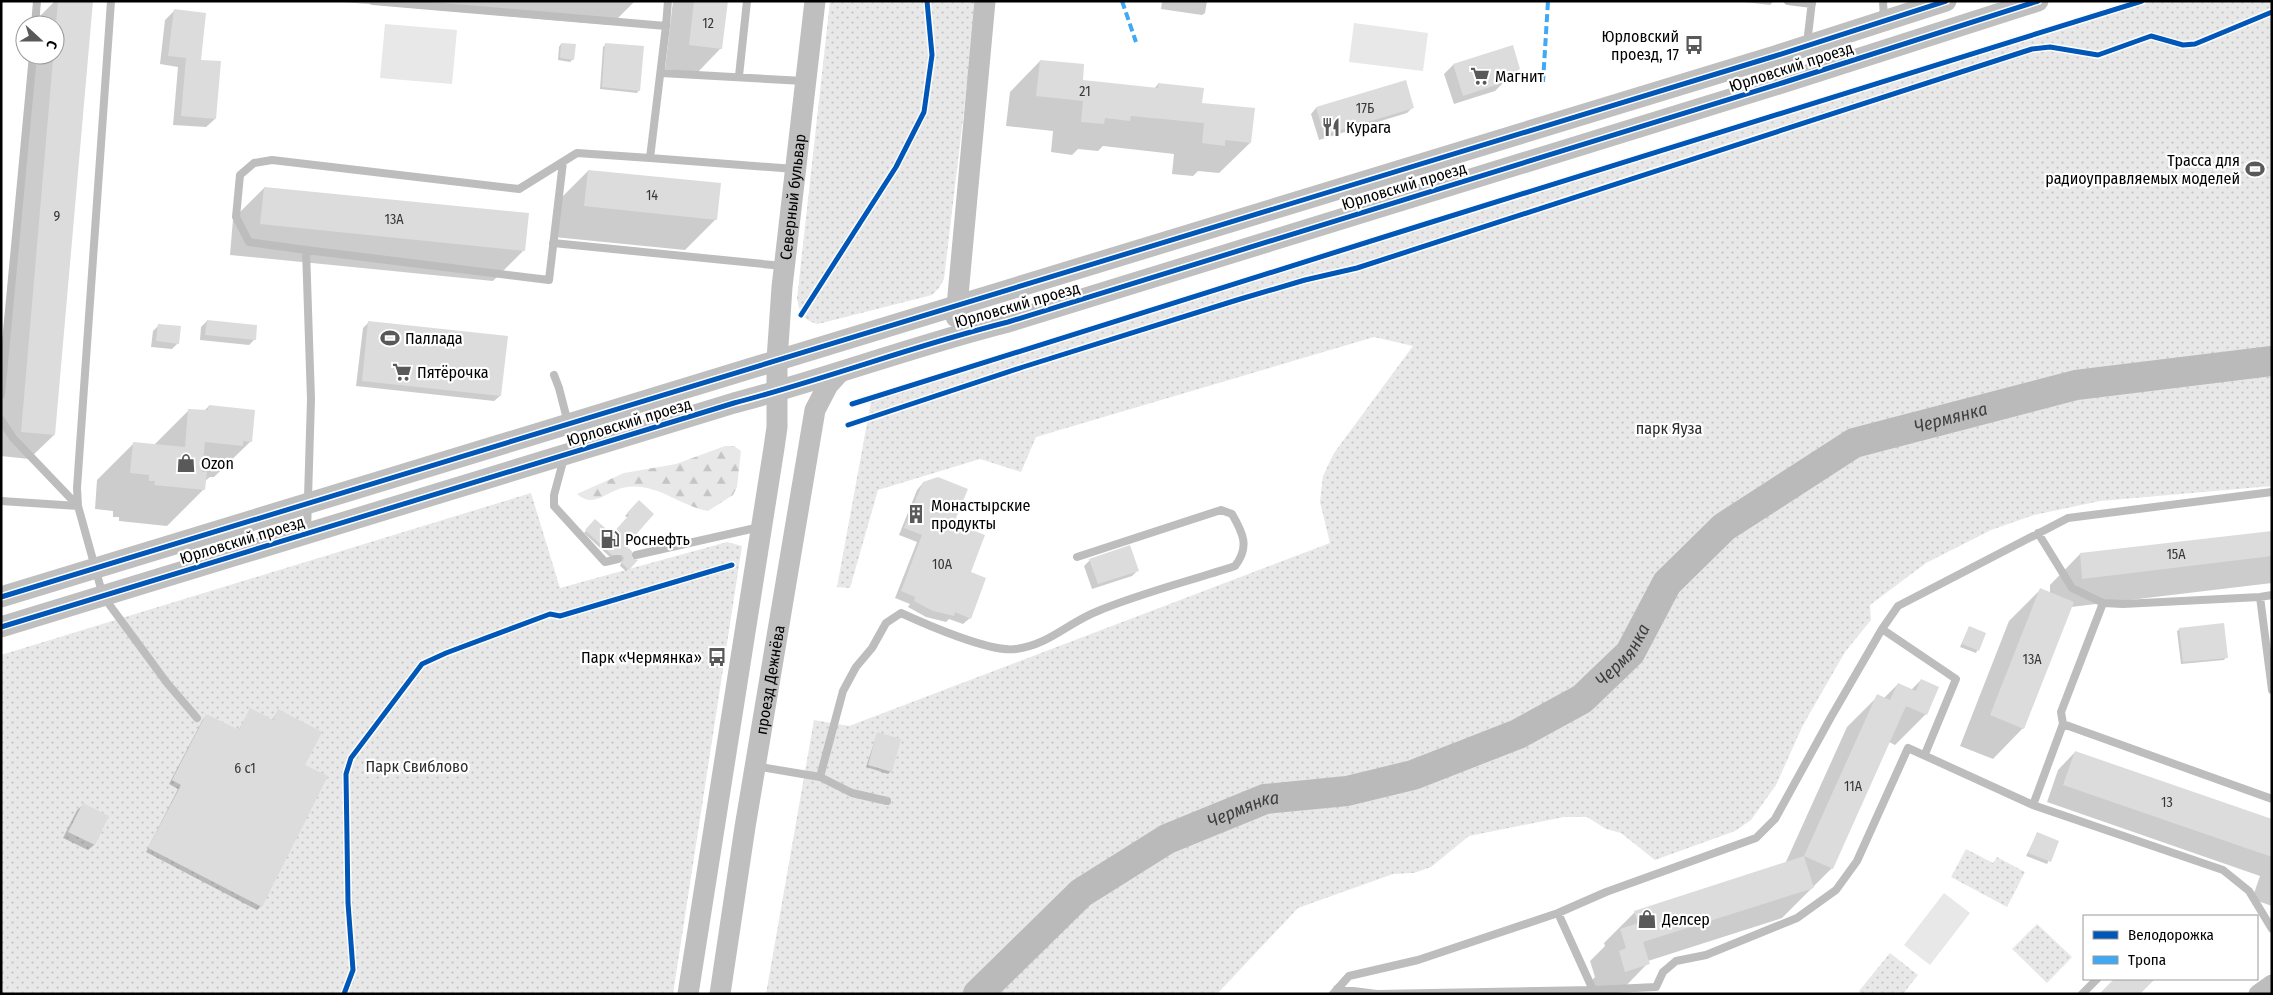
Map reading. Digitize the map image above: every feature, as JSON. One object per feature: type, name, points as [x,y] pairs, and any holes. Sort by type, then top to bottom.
[{"type":"main road","name":"Северный бульвар","points":[[776,392],[784,266],[816,1]]},
{"type":"main road","points":[[957,304],[985,1]]},
{"type":"main road","name":"Юрловский проезд","points":[[1,597],[1807,46],[1883,11],[1946,1]]},
{"type":"main road","name":"Юрловский проезд","points":[[1,627],[565,454],[838,374],[955,335],[1008,322],[1782,83],[2038,1]]},
{"type":"main road","name":"Юрловский проезд","points":[[955,335],[957,304]]},
{"type":"main road","name":"проезд Дежнёва","points":[[720,994],[755,766],[815,410],[828,385],[838,374]]},
{"type":"main road","name":"проезд Дежнёва","points":[[688,994],[774,448],[776,392]]},
{"type":"street","points":[[2258,994],[2272,984]]},
{"type":"lane","points":[[36,15],[38,1]]},
{"type":"lane","points":[[112,1],[78,478],[78,506],[103,596],[167,684],[197,718]]},
{"type":"lane","points":[[373,1],[666,26]]},
{"type":"lane","points":[[650,158],[668,1]]},
{"type":"lane","points":[[739,76],[747,1]]},
{"type":"lane","points":[[1788,1],[1812,2],[1807,46]]},
{"type":"lane","points":[[1,395],[31,65]]},
{"type":"lane","points":[[661,73],[806,81]]},
{"type":"lane","points":[[563,162],[549,280],[249,242],[236,217],[240,176],[254,164],[272,160],[519,189],[577,153],[797,170]]},
{"type":"lane","points":[[553,243],[784,266]]},
{"type":"lane","points":[[306,250],[311,399],[307,533]]},
{"type":"lane","points":[[554,374],[560,388],[568,424]]},
{"type":"lane","points":[[1,420],[13,438],[78,506]]},
{"type":"lane","points":[[565,454],[554,495],[554,506],[605,562],[618,559]]},
{"type":"lane","points":[[1335,992],[1349,976],[1418,960],[1558,913],[1606,892],[1756,838],[1775,820],[1831,717],[1882,629],[1898,606],[2068,518],[2272,492]]},
{"type":"lane","points":[[1,501],[78,506]]},
{"type":"lane","points":[[820,777],[843,691],[856,667],[872,648],[886,622],[901,613],[929,626],[974,642],[1015,650],[1044,642],[1096,611],[1234,566],[1242,556],[1243,534],[1232,514],[1221,510],[1077,557]]},
{"type":"lane","points":[[636,555],[762,526]]},
{"type":"lane","points":[[2038,533],[2072,588],[2103,603],[2123,604],[2272,595]]},
{"type":"lane","points":[[2260,597],[2272,690]]},
{"type":"lane","points":[[2033,805],[2063,724],[2061,712],[2103,603]]},
{"type":"lane","points":[[1882,629],[1956,679],[1925,754]]},
{"type":"lane","points":[[2063,724],[2272,799]]},
{"type":"lane","points":[[1335,992],[1377,994],[1656,990],[1663,972],[1676,962],[1706,955],[1797,918],[1836,890],[1857,861],[1908,748],[1925,754],[2033,805],[2223,870],[2249,891],[2272,929]]},
{"type":"lane","points":[[755,766],[820,777],[852,793],[887,801]]},
{"type":"lane","points":[[1558,913],[1592,992]]},
{"type":"lane","points":[[2082,994],[2096,980]]},
{"type":"green space","points":[[830,1],[977,1],[944,279],[932,295],[818,324],[809,321],[803,316],[797,299]]},
{"type":"green space","name":"парк Яуза","points":[[2129,1],[2272,1],[2272,486],[2100,501],[2034,515],[1991,530],[1926,563],[1870,605],[1871,620],[1845,652],[1803,725],[1776,785],[1751,820],[1735,831],[1655,860],[1621,833],[1606,829],[1587,817],[1564,817],[1469,836],[1431,867],[1414,873],[1393,874],[1298,908],[1217,994],[766,994],[814,720],[849,726],[1330,543],[1320,502],[1323,476],[1334,453],[1413,346],[1374,337],[1036,437],[1021,472],[980,459],[878,490],[850,588],[837,587],[872,396]]},
{"type":"green space","points":[[1354,23],[1428,33],[1423,71],[1349,62]]},
{"type":"green space","points":[[385,24],[457,30],[452,84],[380,78]]},
{"type":"green space","points":[[725,446],[734,446],[741,451],[737,487],[733,495],[708,511],[688,505],[648,488],[627,487],[589,500],[577,494],[624,473],[676,464]]},
{"type":"green space","name":"Парк Свиблово","points":[[531,493],[560,588],[727,542],[742,546],[673,994],[1,994],[1,655]]},
{"type":"green space","points":[[1966,849],[1993,863],[1997,857],[2025,872],[2007,907],[1951,877]]},
{"type":"green space","points":[[1944,893],[1970,913],[1930,965],[1904,945]]},
{"type":"green space","points":[[2037,924],[2072,957],[2047,983],[2012,949]]},
{"type":"green space","points":[[1890,953],[1918,975],[1903,994],[1862,994],[1859,991]]},
{"type":"building","points":[[58,1],[93,1],[55,435],[21,432],[53,65],[65,65],[65,15],[57,15]]},
{"type":"building","points":[[694,1],[728,1],[722,49],[689,45]]},
{"type":"building","points":[[174,9],[206,13],[201,60],[221,61],[216,119],[181,116],[186,58],[168,56]]},
{"type":"building","points":[[561,43],[576,44],[574,60],[560,58]]},
{"type":"building","points":[[605,43],[644,46],[640,91],[602,87]]},
{"type":"building","points":[[1513,45],[1520,69],[1503,75],[1505,82],[1463,96],[1453,64]]},
{"type":"building","points":[[1040,60],[1084,64],[1083,80],[1158,88],[1158,83],[1204,88],[1202,103],[1255,108],[1251,143],[1225,140],[1225,146],[1202,143],[1204,123],[1131,116],[1130,121],[1105,118],[1104,124],[1081,122],[1083,101],[1036,96]]},
{"type":"building","points":[[1406,80],[1414,108],[1324,135],[1316,107]]},
{"type":"building","points":[[588,170],[721,183],[717,220],[584,206]]},
{"type":"building","points":[[264,187],[529,213],[525,251],[260,224]]},
{"type":"building","points":[[207,320],[257,325],[256,340],[205,335]]},
{"type":"building","points":[[368,321],[508,336],[501,396],[362,381]]},
{"type":"building","points":[[158,324],[181,326],[179,344],[156,341]]},
{"type":"building","points":[[209,405],[255,410],[252,442],[243,441],[243,446],[205,442],[202,472],[207,472],[205,490],[154,485],[155,481],[149,481],[149,475],[130,473],[133,442],[185,447],[188,409],[208,410]]},
{"type":"building","points":[[938,477],[968,489],[954,523],[985,535],[971,572],[986,578],[971,619],[955,612],[954,616],[933,611],[914,601],[915,597],[901,591],[922,535],[904,528],[923,482]]},
{"type":"building","name":"Роснефть","points":[[639,500],[654,514],[626,546],[632,551],[632,558],[638,560],[629,570],[622,563],[624,558],[622,555],[612,555],[585,530],[595,519],[612,534]]},
{"type":"building","points":[[2272,531],[2272,556],[2082,579],[2080,553]]},
{"type":"building","points":[[1130,545],[1139,571],[1098,584],[1089,559]]},
{"type":"building","points":[[2040,588],[2074,602],[2024,729],[1990,715]]},
{"type":"building","points":[[2224,623],[2228,658],[2183,662],[2179,628]]},
{"type":"building","points":[[1969,626],[1986,633],[1979,651],[1962,644]]},
{"type":"building","points":[[1921,679],[1939,687],[1927,715],[1906,706],[1833,869],[1804,856],[1877,694],[1890,700],[1898,683],[1916,691]]},
{"type":"building","points":[[250,708],[273,720],[278,709],[322,732],[305,765],[328,776],[262,907],[148,848],[181,785],[172,780],[206,714],[239,730]]},
{"type":"building","points":[[877,732],[901,739],[892,772],[868,765]]},
{"type":"building","points":[[2075,751],[2272,819],[2272,857],[2063,785]]},
{"type":"building","points":[[83,803],[109,816],[95,845],[68,832]]},
{"type":"building","points":[[2037,832],[2059,841],[2051,862],[2028,853]]},
{"type":"building","points":[[1804,856],[1814,888],[1643,942],[1650,964],[1625,972],[1619,951],[1626,948],[1620,929],[1638,923],[1634,911]]},
{"type":"building","points":[[2113,980],[2154,980],[2140,994],[2099,994]]},
{"type":"waterway","name":"Чермянка","points":[[978,994],[1081,893],[1167,839],[1265,799],[1347,791],[1413,775],[1518,734],[1582,699],[1630,653],[1667,583],[1724,527],[1854,443],[2076,385],[2272,361]]},
{"type":"marked path","points":[[1122,1],[1136,42]]},
{"type":"marked path","points":[[1543,82],[1548,1]]},
{"type":"cycle path","points":[[801,315],[896,167],[924,112],[932,55],[927,1]]},
{"type":"cycle path","points":[[1,597],[1775,56],[1946,1]]},
{"type":"cycle path","points":[[1,627],[734,403],[1008,322],[1782,83],[2038,1]]},
{"type":"cycle path","points":[[852,404],[2142,1]]},
{"type":"cycle path","points":[[848,425],[1023,367],[1237,300],[1305,280],[1357,268],[2032,49],[2050,47],[2098,55],[2151,36],[2183,45],[2195,44],[2272,12]]},
{"type":"cycle path","points":[[344,994],[353,970],[348,903],[346,774],[351,758],[422,664],[446,653],[550,614],[560,616],[732,565]]},
{"type":"place","name":"Юрловский проезд, 17","points":[[1694,45]]},
{"type":"place","name":"Магнит","points":[[1480,76]]},
{"type":"place","name":"Курага","points":[[1331,127]]},
{"type":"place","name":"Трасса для радиоуправляемых моделей","points":[[2255,169]]},
{"type":"place","name":"Паллада","points":[[390,338]]},
{"type":"place","name":"Пятёрочка","points":[[402,372]]},
{"type":"place","name":"Ozon","points":[[186,463]]},
{"type":"place","name":"Монастырские продукты","points":[[916,514]]},
{"type":"place","name":"Роснефть","points":[[610,539]]},
{"type":"place","name":"Парк «Чермянка»","points":[[717,657]]},
{"type":"place","name":"Делсер","points":[[1647,919]]}]
